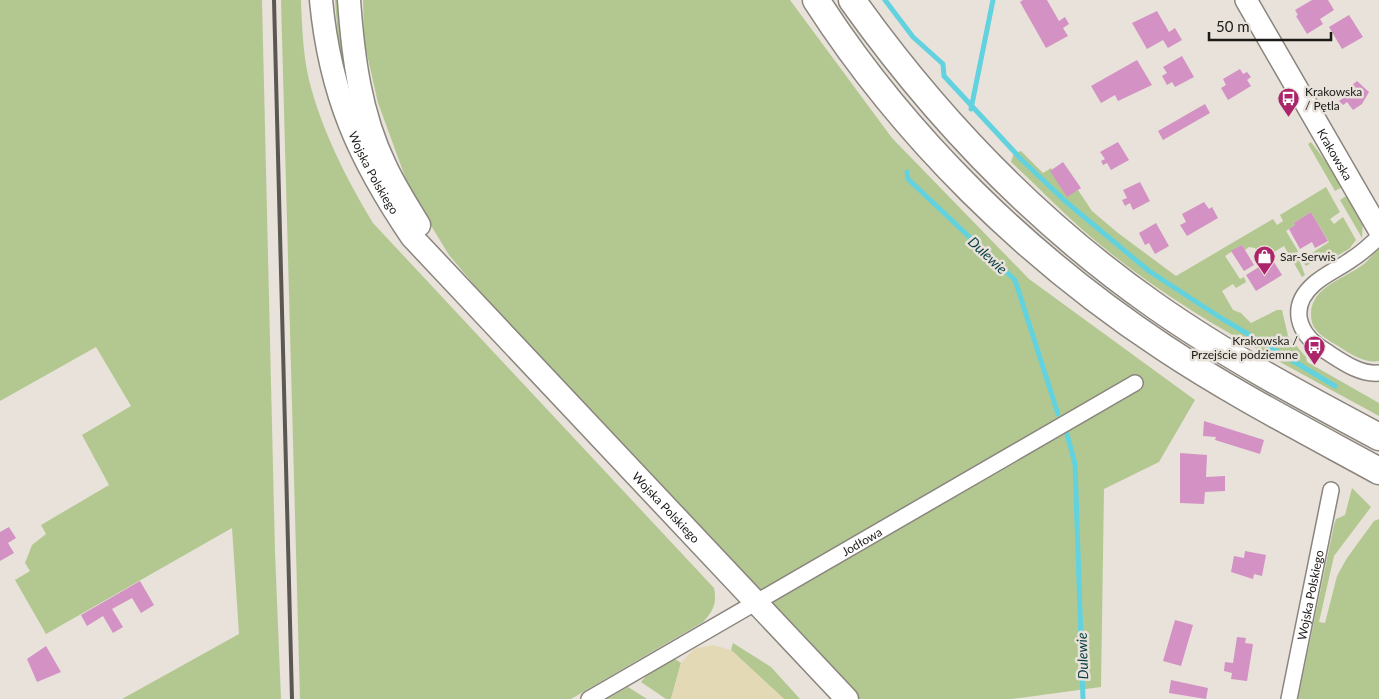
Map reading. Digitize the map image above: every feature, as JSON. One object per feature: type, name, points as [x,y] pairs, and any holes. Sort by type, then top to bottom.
[{"type":"highway","points":[[852,0],[897,62],[952,127],[1018,194],[1087,254],[1136,292],[1205,339],[1379,438]]},
{"type":"highway","points":[[817,1],[873,79],[930,146],[972,190],[1050,262],[1109,309],[1178,357],[1255,403],[1379,471]]},
{"type":"main road","name":"Wojska Polskiego","points":[[321,0],[328,49],[341,103],[367,164],[390,207],[412,238],[847,699]]},
{"type":"main road","name":"Wojska Polskiego","points":[[348,0],[352,51],[357,79],[364,110],[384,164],[421,227],[485,316]]},
{"type":"street","name":"Krakowska","points":[[1246,0],[1379,230]]},
{"type":"street","points":[[1379,237],[1353,258],[1315,282],[1303,299],[1299,313],[1300,327],[1311,342],[1360,371],[1379,373]]},
{"type":"street","name":"Jodłowa","points":[[589,699],[1135,383]]},
{"type":"street","name":"Wojska Polskiego","points":[[1288,699],[1331,490]]},
{"type":"green space","points":[[0,0],[262,0],[275,552],[281,699],[122,699],[239,634],[232,528],[46,634],[15,580],[30,571],[25,563],[32,545],[46,534],[41,525],[109,485],[82,435],[131,406],[96,347],[0,401]]},
{"type":"green space","points":[[281,0],[301,0],[305,60],[314,99],[336,154],[353,189],[373,223],[714,588],[714,606],[703,622],[571,699],[300,699]]},
{"type":"green space","points":[[335,0],[343,0],[348,88],[338,38]]},
{"type":"green space","points":[[363,0],[790,0],[892,138],[1029,279],[1195,400],[1159,462],[1104,489],[1101,687],[1012,699],[850,699],[486,299],[449,255],[411,193],[378,103],[364,41]]},
{"type":"green space","points":[[1311,142],[1344,186],[1335,191],[1308,144]]},
{"type":"green space","points":[[1021,151],[1043,173],[1051,168],[1068,195],[1078,190],[1092,211],[1176,276],[1273,219],[1277,225],[1283,221],[1280,215],[1326,187],[1340,212],[1330,219],[1334,224],[1343,217],[1356,240],[1349,249],[1335,257],[1331,251],[1306,266],[1301,260],[1329,242],[1311,212],[1294,223],[1295,225],[1286,231],[1298,251],[1295,258],[1300,262],[1305,275],[1302,277],[1284,246],[1258,262],[1259,255],[1255,248],[1249,247],[1245,250],[1242,245],[1225,256],[1240,279],[1244,277],[1246,282],[1236,288],[1233,284],[1222,291],[1233,310],[1241,313],[1251,323],[1277,310],[1282,310],[1288,336],[1306,357],[1307,362],[1379,403],[1379,416],[1237,338],[1135,272],[1079,227],[1011,162],[1014,153]]},
{"type":"green space","points":[[1349,194],[1363,220],[1362,238],[1340,200]]},
{"type":"green space","points":[[1379,249],[1379,361],[1367,361],[1355,356],[1321,335],[1313,325],[1311,315],[1312,305],[1316,297],[1323,290],[1364,264]]},
{"type":"green space","points":[[1352,488],[1371,507],[1334,556],[1319,622],[1325,623],[1337,576],[1347,558],[1374,521],[1379,519],[1379,699],[1298,699],[1334,525],[1336,519],[1345,515]]},
{"type":"green space","points":[[733,643],[771,667],[800,699],[784,699],[731,650]]},
{"type":"green space","points":[[674,658],[681,663],[671,699],[666,699],[641,682],[650,671]]},
{"type":"green space","points":[[628,687],[647,699],[607,699]]},
{"type":"sand","points":[[713,645],[731,650],[784,699],[671,699],[681,663],[694,649]]},
{"type":"building","points":[[1023,0],[1047,0],[1059,21],[1065,17],[1069,24],[1063,28],[1068,36],[1046,48],[1020,2]]},
{"type":"building","points":[[1312,0],[1328,0],[1334,10],[1320,19],[1323,24],[1307,34],[1296,16],[1298,15],[1295,10]]},
{"type":"building","points":[[1157,11],[1169,32],[1175,28],[1182,40],[1168,48],[1163,40],[1147,49],[1132,23]]},
{"type":"building","points":[[1349,15],[1363,37],[1342,49],[1329,27]]},
{"type":"building","points":[[1182,56],[1194,77],[1175,87],[1172,82],[1167,85],[1162,76],[1167,73],[1163,67]]},
{"type":"building","points":[[1137,60],[1152,85],[1118,101],[1115,95],[1101,103],[1091,86]]},
{"type":"building","points":[[1240,69],[1243,74],[1247,72],[1251,77],[1247,80],[1251,86],[1228,100],[1221,88],[1226,85],[1223,79]]},
{"type":"building","points":[[1357,81],[1369,92],[1362,104],[1353,110],[1347,102],[1343,105],[1339,101],[1343,98],[1340,95]]},
{"type":"building","points":[[1205,104],[1210,113],[1163,140],[1158,131]]},
{"type":"building","points":[[1118,142],[1129,160],[1111,170],[1107,163],[1103,165],[1101,161],[1105,159],[1100,152]]},
{"type":"building","points":[[1063,162],[1081,188],[1067,197],[1050,171]]},
{"type":"building","points":[[1140,182],[1150,201],[1133,210],[1130,203],[1125,206],[1122,200],[1127,198],[1123,190]]},
{"type":"building","points":[[1204,202],[1209,209],[1212,207],[1218,218],[1187,236],[1180,225],[1186,222],[1182,214]]},
{"type":"building","points":[[1311,212],[1328,241],[1315,248],[1312,242],[1300,249],[1289,229],[1295,225],[1294,223]]},
{"type":"building","points":[[1156,223],[1169,246],[1155,254],[1149,243],[1145,245],[1139,233]]},
{"type":"building","points":[[1242,245],[1254,265],[1244,271],[1231,251]]},
{"type":"building","name":"Sar-Serwis","points":[[1272,259],[1282,275],[1256,291],[1246,275]]},
{"type":"building","points":[[1204,421],[1264,440],[1260,454],[1215,440],[1216,437],[1203,436]]},
{"type":"building","points":[[1180,453],[1207,455],[1206,477],[1225,476],[1225,491],[1205,492],[1204,504],[1180,503]]},
{"type":"building","points":[[9,527],[16,538],[8,543],[14,553],[0,561],[0,532]]},
{"type":"building","points":[[1245,551],[1266,555],[1262,576],[1254,574],[1253,579],[1231,572],[1234,556],[1244,558]]},
{"type":"building","points":[[140,581],[154,605],[141,613],[132,598],[112,609],[123,627],[113,633],[103,616],[87,626],[81,615]]},
{"type":"building","points":[[1175,620],[1193,625],[1181,666],[1163,661]]},
{"type":"building","points":[[1237,637],[1246,638],[1245,643],[1253,644],[1247,681],[1231,679],[1232,673],[1224,671],[1225,662],[1233,663]]},
{"type":"building","points":[[46,646],[61,672],[37,682],[27,659]]},
{"type":"building","points":[[1171,680],[1208,688],[1206,699],[1169,693]]},
{"type":"waterway","points":[[885,0],[913,37],[943,64],[944,76],[1021,159],[1065,201],[1149,271],[1221,318],[1335,386]]},
{"type":"waterway","name":"Dulewie","points":[[971,109],[993,0]]},
{"type":"waterway","name":"Dulewie","points":[[907,172],[908,179],[1015,280],[1058,414]]},
{"type":"waterway","name":"Dulewie","points":[[1067,434],[1075,464],[1083,699]]},
{"type":"railway","points":[[274,0],[292,699]]},
{"type":"place","name":"Krakowska / Pętla","points":[[1289,117]]},
{"type":"place","name":"Sar-Serwis","points":[[1264,275]]},
{"type":"place","name":"Krakowska / Przejście podziemne","points":[[1314,366]]}]
